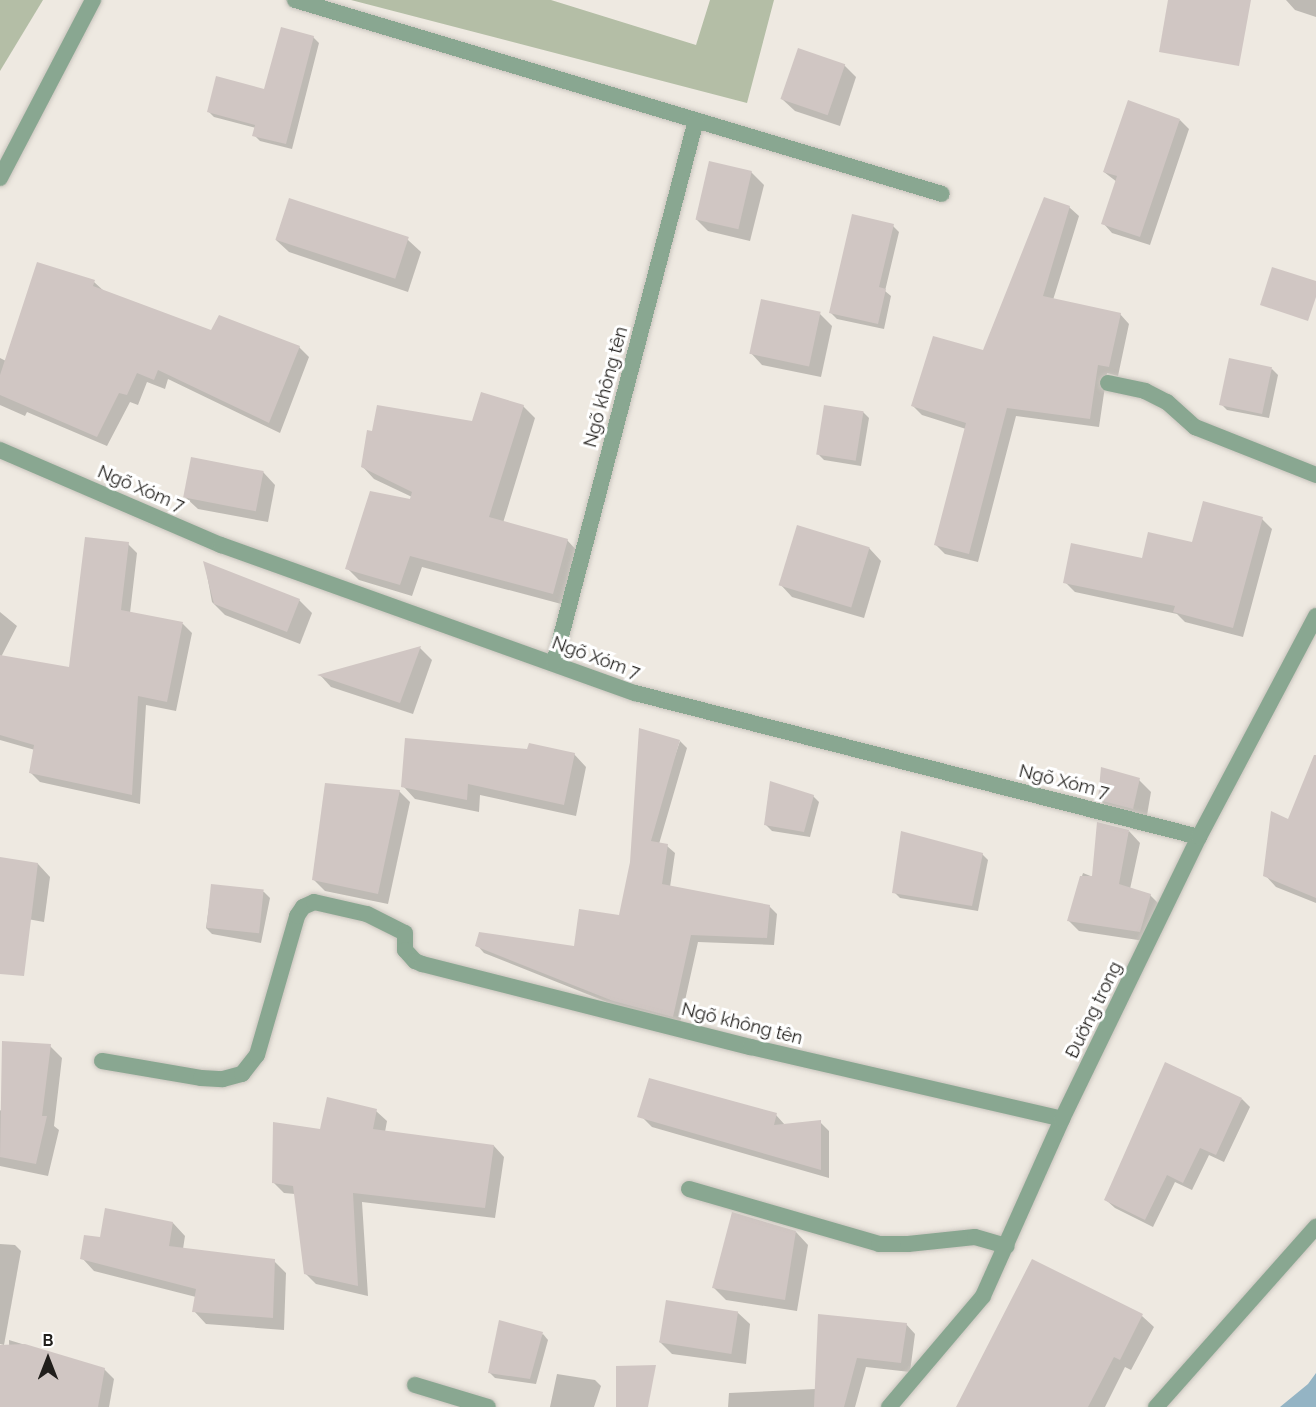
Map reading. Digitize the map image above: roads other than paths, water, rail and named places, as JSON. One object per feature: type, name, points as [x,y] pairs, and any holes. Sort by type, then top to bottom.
[{"type":"street","points":[[0,178],[93,0]]},
{"type":"street","points":[[295,0],[942,194]]},
{"type":"street","name":"Ngõ không tên","points":[[554,663],[696,120]]},
{"type":"street","points":[[1108,383],[1145,391],[1167,402],[1195,427],[1316,475]]},
{"type":"street","name":"Ngõ Xóm 7","points":[[0,450],[221,544],[635,693],[1199,837]]},
{"type":"street","name":"Đường trong","points":[[889,1407],[983,1296],[1062,1119],[1199,837],[1316,616]]},
{"type":"street","name":"Ngõ không tên","points":[[102,1061],[201,1078],[223,1079],[242,1074],[257,1055],[297,916],[303,907],[314,902],[367,914],[405,933],[405,950],[415,961],[751,1047],[1062,1119]]},
{"type":"street","points":[[689,1189],[879,1244],[908,1245],[975,1237],[1007,1246]]},
{"type":"street","points":[[1155,1407],[1316,1227]]},
{"type":"street","points":[[415,1385],[488,1407]]},
{"type":"water","points":[[1316,1373],[1316,1407],[1280,1407],[1308,1384]]}]
